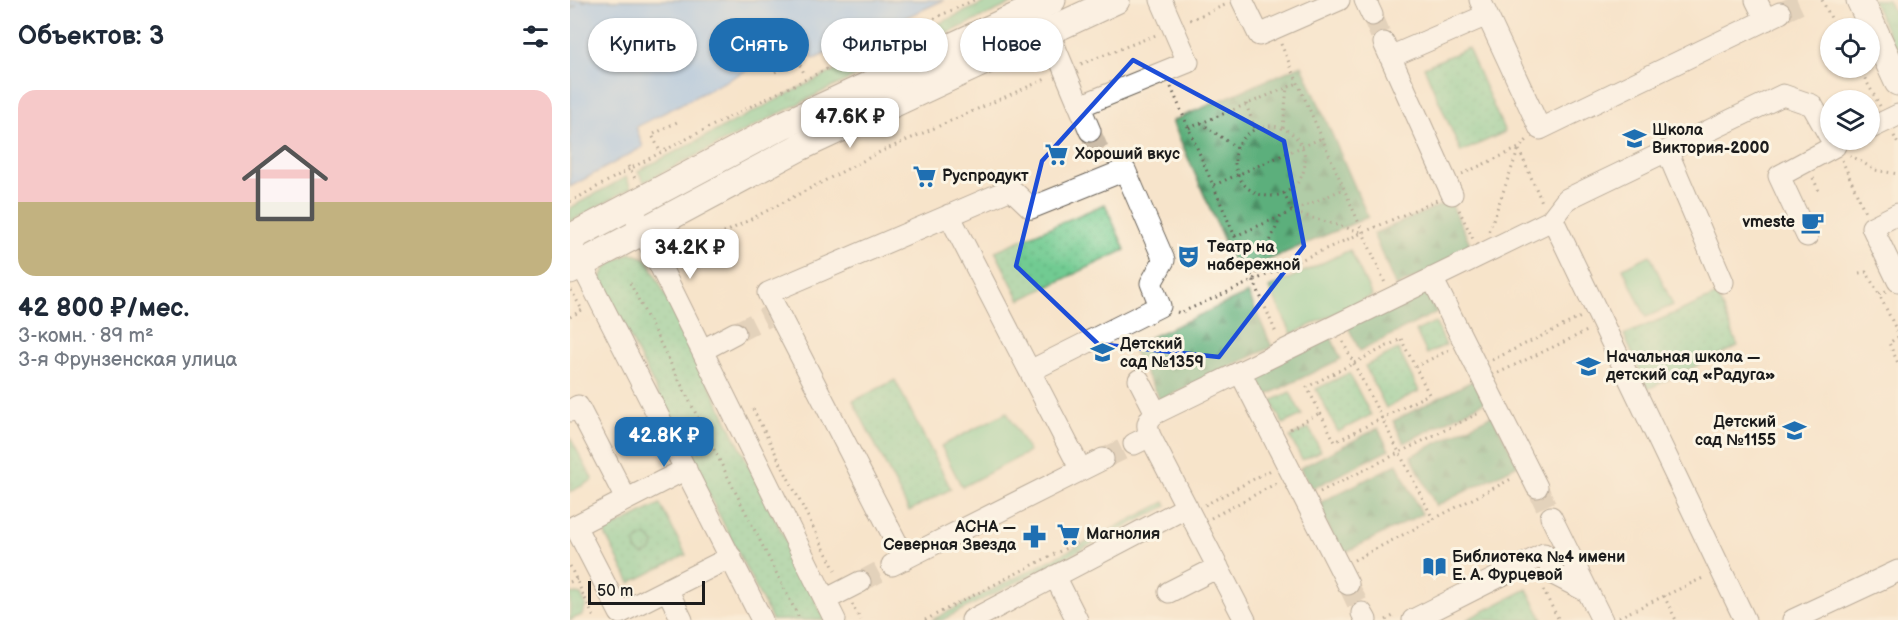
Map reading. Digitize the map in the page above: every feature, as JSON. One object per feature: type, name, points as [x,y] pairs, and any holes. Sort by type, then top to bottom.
[{"type":"main road","points":[[573,253],[633,195],[1052,0]]},
{"type":"main road","points":[[1063,24],[1116,0]]},
{"type":"main road","points":[[1860,0],[1898,82]]},
{"type":"main road","points":[[573,253],[655,232],[800,147],[960,72]]},
{"type":"street","points":[[1080,106],[1188,62],[1161,0]]},
{"type":"street","points":[[1234,2],[1259,35],[1339,0]]},
{"type":"street","points":[[1449,188],[1387,50],[1484,7],[1540,129],[1773,17],[1756,0]]},
{"type":"street","points":[[1063,66],[1090,131]]},
{"type":"street","points":[[1245,620],[1191,515],[1142,440],[1149,418],[1551,220],[1567,199],[1783,95],[1812,105],[1820,117]]},
{"type":"street","points":[[1880,124],[1898,115]]},
{"type":"street","points":[[1807,236],[1779,176],[1820,150]]},
{"type":"street","points":[[1667,151],[1723,282]]},
{"type":"street","points":[[1030,371],[1160,306],[1151,283],[1164,260],[1125,170],[1106,169],[1031,208],[1011,189],[768,293],[772,314],[898,562],[1103,459]]},
{"type":"street","points":[[633,195],[655,232],[703,350],[835,620]]},
{"type":"street","points":[[1893,285],[1872,227],[1898,214]]},
{"type":"street","points":[[949,216],[1082,470]]},
{"type":"street","points":[[1551,220],[1745,620]]},
{"type":"street","points":[[573,253],[762,620]]},
{"type":"street","points":[[1432,278],[1532,479]]},
{"type":"street","points":[[703,350],[735,333]]},
{"type":"street","points":[[1240,372],[1344,576]]},
{"type":"street","points":[[1139,380],[1156,413]]},
{"type":"street","points":[[570,411],[578,406],[627,499]]},
{"type":"street","points":[[686,469],[574,526],[620,613],[731,557]]},
{"type":"street","points":[[972,620],[1006,612],[1055,576],[1191,515]]},
{"type":"street","points":[[1551,517],[1602,620]]},
{"type":"street","points":[[1413,620],[1544,554],[1555,575],[1588,592]]},
{"type":"street","points":[[1169,592],[1218,567]]},
{"type":"street","points":[[1794,620],[1898,571]]},
{"type":"street","points":[[1055,576],[1077,620]]},
{"type":"street","points":[[825,600],[860,582]]},
{"type":"street","points":[[667,589],[682,620]]},
{"type":"path","points":[[570,202],[628,167],[815,74],[974,0]]},
{"type":"path","points":[[1822,0],[1831,18]]},
{"type":"path","points":[[674,260],[880,152],[1065,71],[1234,2]]},
{"type":"path","points":[[1274,28],[1392,298]]},
{"type":"path","points":[[1165,71],[1284,350]]},
{"type":"path","points":[[1189,128],[1298,82]]},
{"type":"path","points":[[1282,128],[1287,87]]},
{"type":"path","points":[[1246,104],[1256,129]]},
{"type":"path","points":[[659,149],[652,135],[677,122]]},
{"type":"path","points":[[1201,123],[1237,148]]},
{"type":"path","points":[[1269,126],[1282,128],[1294,136],[1302,147],[1305,160],[1302,174],[1295,185],[1283,193],[1270,196],[1257,194],[1245,186],[1237,175],[1234,161],[1237,148],[1244,136],[1256,129],[1269,126]]},
{"type":"path","points":[[1160,306],[1180,313],[1363,232],[1449,188],[1519,148],[1540,129]]},
{"type":"path","points":[[1214,185],[1322,138]]},
{"type":"path","points":[[1519,148],[1551,220]]},
{"type":"path","points":[[1480,255],[1519,148]]},
{"type":"path","points":[[1840,150],[1872,227]]},
{"type":"path","points":[[1849,150],[1875,170],[1898,174]]},
{"type":"path","points":[[628,167],[633,195]]},
{"type":"path","points":[[1449,188],[1480,255]]},
{"type":"path","points":[[1235,236],[1344,189]]},
{"type":"path","points":[[1283,193],[1292,212],[1363,232]]},
{"type":"path","points":[[1253,280],[1281,216]]},
{"type":"path","points":[[655,232],[680,256]]},
{"type":"path","points":[[1859,273],[1866,272],[1898,335],[1889,343],[1898,363]]},
{"type":"path","points":[[630,283],[800,620]]},
{"type":"path","points":[[1879,294],[1893,285]]},
{"type":"path","points":[[570,289],[582,309]]},
{"type":"path","points":[[570,317],[587,306]]},
{"type":"path","points":[[1480,374],[1599,317]]},
{"type":"path","points":[[1480,374],[1599,317]]},
{"type":"path","points":[[1335,326],[1433,519]]},
{"type":"path","points":[[1401,339],[1429,394],[1335,442],[1307,387],[1354,363],[1401,339]]},
{"type":"path","points":[[1415,367],[1465,342]]},
{"type":"path","points":[[1305,500],[1496,404]]},
{"type":"path","points":[[1273,437],[1320,413]]},
{"type":"path","points":[[1191,515],[1289,469]]},
{"type":"path","points":[[1191,515],[1289,469]]},
{"type":"path","points":[[1344,576],[1433,519],[1532,479]]},
{"type":"path","points":[[925,620],[1084,539]]},
{"type":"path","points":[[570,566],[595,620]]},
{"type":"path","points":[[1612,620],[1720,570]]},
{"type":"path","points":[[570,582],[576,579]]},
{"type":"path","points":[[1539,582],[1559,620]]},
{"type":"path","points":[[1664,596],[1676,620]]},
{"type":"highlighted area","points":[[1133,60],[1284,141],[1304,246],[1219,357],[1098,344],[1016,266],[1042,161]]},
{"type":"green space","points":[[990,0],[1019,0],[980,18],[960,18],[960,28],[948,33],[948,19]]},
{"type":"green space","points":[[1872,0],[1888,0],[1898,22],[1898,54]]},
{"type":"green space","points":[[1468,48],[1505,132],[1461,152],[1424,67]]},
{"type":"green space","points":[[1302,65],[1368,217],[1238,273],[1172,121]]},
{"type":"green space","points":[[832,72],[865,72],[644,182],[638,171]]},
{"type":"green space","points":[[626,177],[631,188],[570,222],[570,208]]},
{"type":"green space","points":[[1450,201],[1473,250],[1396,287],[1373,234]]},
{"type":"green space","points":[[1105,204],[1125,250],[1020,300],[995,251]]},
{"type":"green space","points":[[1350,250],[1372,296],[1292,334],[1269,288]]},
{"type":"green space","points":[[631,253],[645,258],[650,264],[825,620],[772,620],[601,280],[608,266]]},
{"type":"green space","points":[[1650,255],[1673,305],[1646,317],[1623,268]]},
{"type":"green space","points":[[1426,289],[1437,312],[1360,351],[1348,327]]},
{"type":"green space","points":[[1248,293],[1272,347],[1160,400],[1131,346]]},
{"type":"green space","points":[[1717,295],[1738,346],[1648,389],[1624,335]]},
{"type":"green space","points":[[1435,322],[1446,345],[1427,354],[1416,331]]},
{"type":"green space","points":[[1330,335],[1341,359],[1263,397],[1251,373]]},
{"type":"green space","points":[[1398,349],[1419,391],[1386,408],[1365,366]]},
{"type":"green space","points":[[1349,373],[1371,415],[1338,432],[1316,389]]},
{"type":"green space","points":[[895,380],[951,489],[909,511],[853,401]]},
{"type":"green space","points":[[1474,380],[1485,402],[1404,443],[1393,421]]},
{"type":"green space","points":[[1290,392],[1302,415],[1283,424],[1271,401]]},
{"type":"green space","points":[[1007,412],[1029,452],[962,487],[941,446]]},
{"type":"green space","points":[[1492,415],[1518,465],[1436,506],[1411,456]]},
{"type":"green space","points":[[1309,428],[1321,451],[1302,460],[1290,437]]},
{"type":"green space","points":[[1378,428],[1389,450],[1311,489],[1300,468]]},
{"type":"green space","points":[[570,437],[593,480],[570,492]]},
{"type":"green space","points":[[1397,464],[1422,514],[1342,554],[1317,504]]},
{"type":"green space","points":[[1165,502],[1167,506],[942,620],[932,620]]},
{"type":"green space","points":[[660,504],[686,555],[630,583],[604,532]],"holes":[[[646,535],[654,544],[652,551],[643,555],[636,550],[635,542]]]},
{"type":"green space","points":[[645,535],[652,538],[655,545],[652,552],[645,555],[638,552],[635,545],[638,538]]},
{"type":"green space","points":[[1527,589],[1543,620],[1466,620]]},
{"type":"green space","points":[[570,593],[581,595],[586,605],[582,615],[570,620]]},
{"type":"water","points":[[570,0],[944,0],[904,18],[821,18],[821,56],[814,59],[809,53],[809,18],[709,18],[709,72],[743,72],[636,127],[643,147],[570,187]]},
{"type":"ferry route","points":[[570,9],[587,0]]},
{"type":"tunnel","points":[[1780,13],[1808,0]]},
{"type":"tunnel","points":[[1372,15],[1384,43]]},
{"type":"tunnel","points":[[1090,131],[1103,161]]},
{"type":"tunnel","points":[[735,333],[767,317]]},
{"type":"tunnel","points":[[1103,459],[1134,444]]},
{"type":"tunnel","points":[[1537,487],[1551,517]]},
{"type":"tunnel","points":[[860,582],[892,565]]},
{"type":"tunnel","points":[[1348,584],[1362,613]]},
{"type":"place","name":"Школа Виктория-2000","points":[[1634,139]]},
{"type":"place","name":"Хороший вкус","points":[[1057,154]]},
{"type":"place","name":"Руспродукт","points":[[924,176]]},
{"type":"place","name":"vmeste","points":[[1813,222]]},
{"type":"place","name":"Театр на набережной","points":[[1189,256]]},
{"type":"place","name":"Детский сад №1359","points":[[1102,353]]},
{"type":"place","name":"Начальная школа — детский сад «Радуга»","points":[[1588,366]]},
{"type":"place","name":"Детский сад №1155","points":[[1794,431]]},
{"type":"place","name":"Магнолия","points":[[1068,534]]},
{"type":"place","name":"АСНА — Северная Звезда","points":[[1034,536]]},
{"type":"place","name":"Библиотека №4 имени Е. А. Фурцевой","points":[[1434,566]]}]
